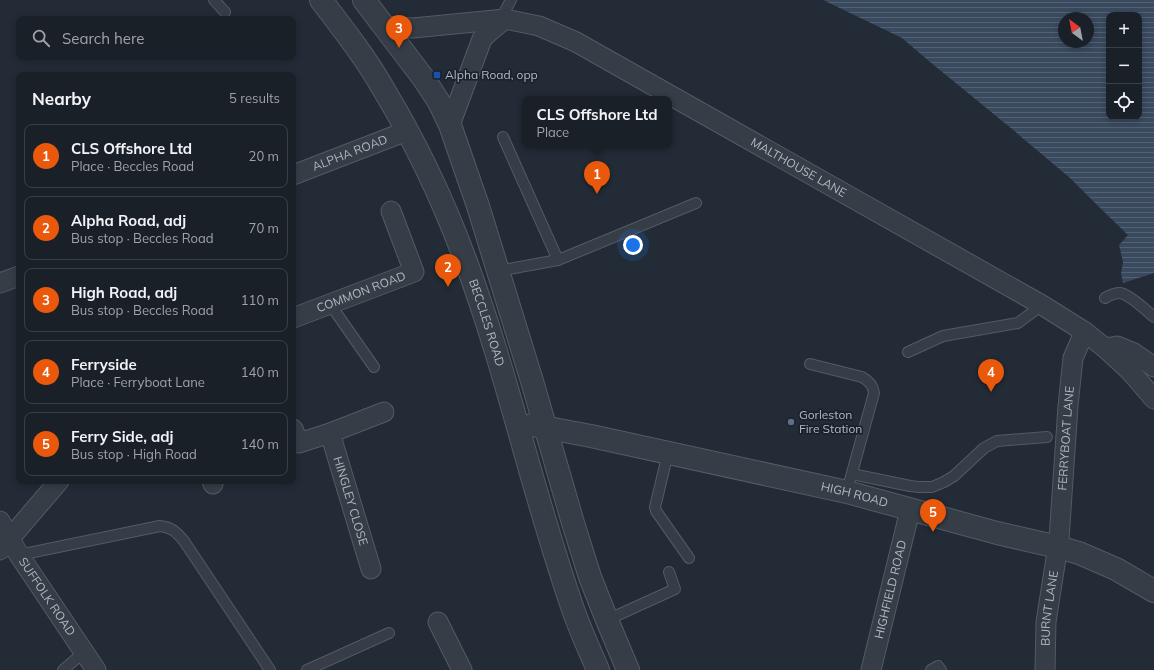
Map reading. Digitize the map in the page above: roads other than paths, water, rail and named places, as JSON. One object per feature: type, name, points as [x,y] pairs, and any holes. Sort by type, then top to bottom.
[{"type":"street","name":"BECCLES ROAD","points":[[321,0],[360,53],[383,88],[407,131],[437,193],[465,258],[489,330],[548,531],[575,614],[598,670]]},
{"type":"street","points":[[364,0],[424,79],[439,102],[450,125],[498,271],[590,577],[628,670]]},
{"type":"street","points":[[450,125],[482,39],[505,19]]},
{"type":"street","name":"MALTHOUSE LANE","points":[[384,26],[413,28],[505,19],[539,26],[576,42],[672,96]]},
{"type":"street","name":"MALTHOUSE LANE","points":[[672,96],[1042,305],[1085,332],[1130,371],[1154,399]]},
{"type":"street","name":"ALPHA ROAD","points":[[296,174],[407,131]]},
{"type":"street","name":"COMMON ROAD","points":[[296,317],[414,272],[391,211]]},
{"type":"street","points":[[0,283],[16,277]]},
{"type":"street","name":"FERRYBOAT LANE","points":[[1058,547],[1068,406],[1073,365],[1078,347],[1085,332]]},
{"type":"street","points":[[1104,348],[1117,346],[1134,353],[1154,367]]},
{"type":"street","points":[[296,436],[299,443],[330,433],[384,412]]},
{"type":"street","name":"HIGH ROAD","points":[[517,424],[545,427],[668,452],[849,483],[910,510],[1079,553],[1116,569],[1154,591]]},
{"type":"street","name":"HINGLEY CLOSE","points":[[330,433],[370,569]]},
{"type":"street","points":[[5,544],[56,484]]},
{"type":"street","name":"HIGHFIELD ROAD","points":[[871,670],[910,510]]},
{"type":"street","name":"SUFFOLK ROAD","points":[[0,521],[5,544],[19,555],[96,670]]},
{"type":"street","name":"BURNT LANE","points":[[1045,670],[1046,622],[1058,547]]},
{"type":"street","points":[[438,622],[462,670]]},
{"type":"lane","points":[[214,0],[225,12]]},
{"type":"lane","points":[[505,19],[504,11],[511,0]]},
{"type":"lane","points":[[503,137],[558,260]]},
{"type":"lane","points":[[498,271],[558,260],[696,203]]},
{"type":"lane","points":[[1105,298],[1112,294],[1122,293],[1138,303],[1154,317]]},
{"type":"lane","points":[[330,304],[374,367]]},
{"type":"lane","points":[[908,352],[943,336],[1018,323],[1042,305]]},
{"type":"lane","points":[[810,364],[862,377],[868,380],[874,389],[849,483],[910,486],[919,488],[932,486],[944,482],[954,476],[984,448],[997,441],[1046,436]]},
{"type":"lane","points":[[668,452],[655,507],[656,511],[689,558]]},
{"type":"lane","points":[[19,555],[160,526],[169,527],[184,541],[270,670]]},
{"type":"lane","points":[[607,620],[675,589],[669,572]]},
{"type":"lane","points":[[307,670],[389,633]]},
{"type":"lane","points":[[63,670],[84,652]]},
{"type":"lane","points":[[931,670],[938,666],[941,670]]},
{"type":"water","points":[[823,0],[1154,0],[1154,273],[1123,283],[1121,273],[1123,262],[1119,245],[1128,235],[1070,178],[902,38]]},
{"type":"place","name":"High Road, adj","points":[[399,48]]},
{"type":"place","name":"Alpha Road, opp","points":[[437,75]]},
{"type":"place","name":"CLS Offshore Ltd","points":[[597,194]]},
{"type":"place","name":"Alpha Road, adj","points":[[448,287]]},
{"type":"place","name":"Ferryside","points":[[991,392]]},
{"type":"place","name":"Gorleston Fire Station","points":[[791,422]]},
{"type":"place","name":"Ferry Side, adj","points":[[933,532]]}]
